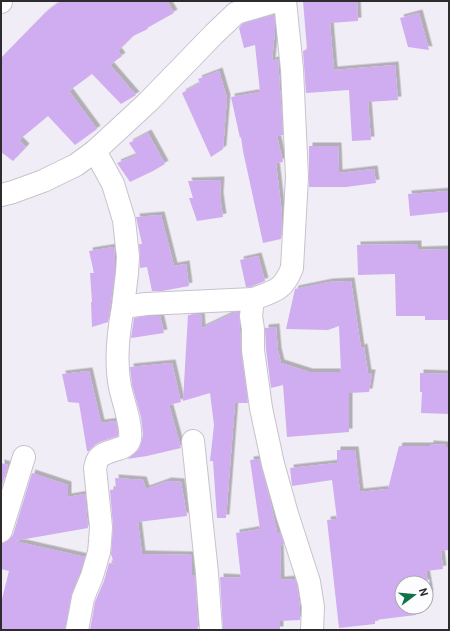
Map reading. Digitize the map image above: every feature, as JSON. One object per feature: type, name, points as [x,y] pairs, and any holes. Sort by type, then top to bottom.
[{"type":"street","points":[[1,195],[43,181],[76,165],[95,151],[148,102],[214,34],[233,7],[253,8],[277,1]]},
{"type":"street","points":[[123,307],[146,304],[253,299],[279,288],[288,279],[292,268],[298,177],[292,69],[285,1]]},
{"type":"street","points":[[77,630],[83,598],[92,576],[99,552],[101,527],[95,468],[97,461],[101,456],[124,447],[130,439],[130,426],[120,386],[117,358],[128,257],[124,220],[113,184],[95,151]]},
{"type":"street","points":[[253,299],[251,316],[253,329],[253,350],[261,408],[273,464],[309,582],[313,606],[312,630]]},
{"type":"street","points":[[193,441],[207,573],[211,630]]},
{"type":"street","points":[[1,531],[24,457]]},
{"type":"building","points":[[61,1],[167,1],[174,13],[147,28],[148,29],[133,36],[118,51],[122,56],[110,65],[136,95],[121,104],[92,74],[69,91],[97,129],[75,145],[48,116],[19,140],[26,147],[13,161],[1,152],[1,58],[45,13]]},
{"type":"building","points":[[303,1],[357,1],[358,21],[330,23],[334,70],[395,65],[398,100],[368,102],[371,140],[352,141],[349,90],[306,93],[303,51],[307,49]]},
{"type":"building","points":[[419,13],[429,50],[408,47],[400,18]]},
{"type":"building","points":[[274,15],[275,30],[272,61],[278,59],[283,135],[277,136],[283,162],[276,163],[282,214],[281,239],[263,243],[241,137],[240,138],[231,97],[260,92],[255,45],[244,48],[239,28],[242,24]]},
{"type":"building","points":[[219,71],[227,98],[223,149],[211,157],[182,93],[200,83],[198,79]]},
{"type":"building","points":[[148,133],[165,164],[130,182],[117,163],[137,155],[129,143]]},
{"type":"building","points":[[309,146],[338,146],[339,173],[374,169],[376,183],[346,187],[309,187]]},
{"type":"building","points":[[221,180],[220,196],[223,217],[197,221],[189,198],[193,198],[188,181]]},
{"type":"building","points":[[449,191],[449,212],[410,216],[408,194]]},
{"type":"building","points":[[161,215],[174,266],[186,264],[189,286],[162,291],[152,291],[147,267],[140,268],[139,244],[142,244],[136,217]]},
{"type":"building","points":[[418,244],[418,250],[449,249],[449,320],[425,320],[425,316],[396,316],[395,274],[358,275],[357,245]]},
{"type":"building","points":[[114,247],[115,272],[108,322],[92,327],[90,273],[94,273],[89,251]]},
{"type":"building","points":[[258,256],[265,281],[250,287],[246,287],[240,260]]},
{"type":"building","points":[[351,281],[361,348],[364,347],[368,373],[372,373],[369,392],[349,393],[349,432],[287,437],[283,385],[271,388],[265,328],[276,327],[278,351],[281,363],[309,372],[341,372],[339,326],[328,330],[286,329],[295,289],[329,282]]},
{"type":"building","points":[[239,312],[241,352],[248,403],[235,403],[226,518],[217,518],[213,461],[210,461],[214,425],[210,393],[183,401],[188,315],[201,314],[202,328]]},
{"type":"building","points":[[160,316],[164,333],[131,338],[134,318]]},
{"type":"building","points":[[172,363],[181,402],[169,405],[181,448],[127,459],[139,449],[143,434],[141,417],[132,385],[130,367]]},
{"type":"building","points":[[89,371],[101,423],[116,421],[118,436],[100,442],[87,451],[79,403],[68,402],[62,374]]},
{"type":"building","points":[[420,373],[449,374],[449,414],[421,413],[422,392],[420,392]]},
{"type":"building","points":[[430,444],[446,445],[446,447],[449,447],[449,550],[441,551],[443,569],[426,571],[427,575],[394,575],[394,615],[416,615],[375,620],[375,624],[339,628],[327,520],[337,519],[332,480],[292,486],[290,468],[337,463],[337,450],[355,450],[360,492],[388,489],[399,446],[430,446]]},
{"type":"building","points":[[259,459],[277,532],[280,532],[284,544],[280,546],[281,580],[295,579],[300,608],[300,620],[280,621],[280,630],[223,630],[220,577],[241,578],[236,533],[260,529],[250,460]]},
{"type":"building","points":[[1,463],[8,465],[1,489]]},
{"type":"building","points":[[32,473],[68,485],[68,497],[85,494],[88,528],[14,541],[85,557],[71,596],[65,630],[1,630],[1,603],[9,571],[1,569],[1,543],[9,540],[13,535]]},
{"type":"building","points":[[115,478],[143,480],[146,489],[168,481],[181,482],[187,516],[138,522],[142,554],[192,555],[192,575],[195,575],[198,630],[90,630],[95,602],[104,581],[109,563],[114,564],[111,554],[113,526],[110,490],[116,489]]}]
